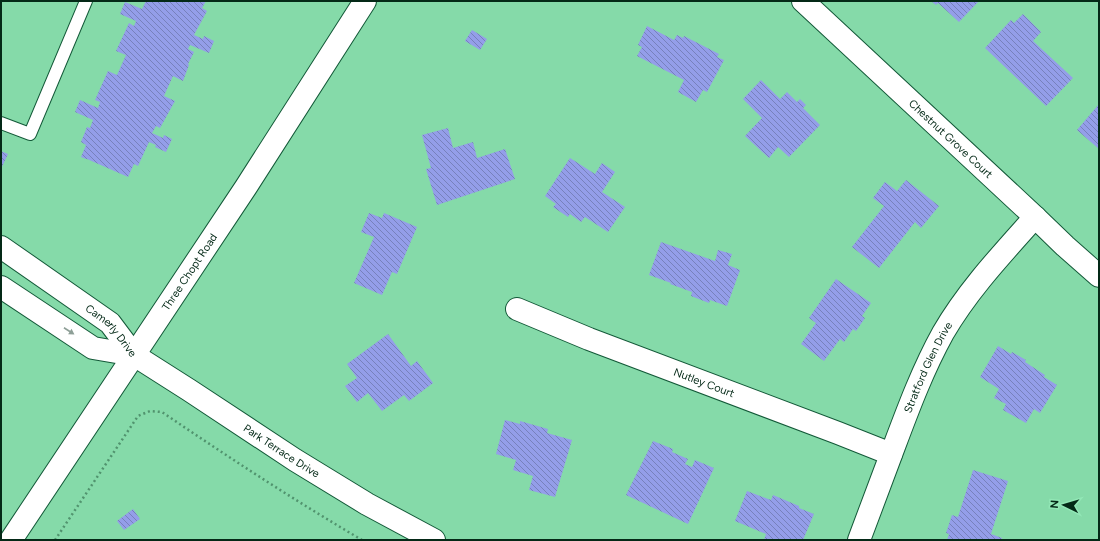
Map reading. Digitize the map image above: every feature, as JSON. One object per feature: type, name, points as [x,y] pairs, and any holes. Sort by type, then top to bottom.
[{"type":"street","name":"Three Chopt Road","points":[[11,540],[246,187],[365,1]]},
{"type":"street","name":"Chestnut Grove Court","points":[[803,1],[1099,276]]},
{"type":"street","name":"Stratford Glen Drive","points":[[859,540],[903,421],[943,333],[966,297],[1035,217]]},
{"type":"street","name":"Camerly Drive","points":[[1,247],[110,323],[134,355]]},
{"type":"street","points":[[7,291],[33,270]]},
{"type":"street","name":"Camerly Drive","points":[[7,291],[93,348],[134,355]]},
{"type":"street","points":[[46,316],[67,293]]},
{"type":"street","name":"Nutley Court","points":[[517,309],[590,339],[891,454]]},
{"type":"street","name":"Park Terrace Drive","points":[[134,355],[315,472],[367,504],[434,540]]},
{"type":"lane","points":[[1,123],[30,134],[86,1]]},
{"type":"path","points":[[55,540],[138,416],[150,410],[162,412],[251,472],[317,514],[362,540]]},
{"type":"building","points":[[146,1],[206,1],[202,8],[207,11],[194,35],[203,39],[204,36],[214,41],[209,53],[190,45],[188,49],[194,52],[188,64],[189,65],[183,81],[173,76],[164,96],[175,101],[160,128],[156,126],[152,133],[163,138],[164,135],[172,139],[166,152],[155,147],[156,145],[149,142],[138,166],[134,164],[128,177],[81,157],[86,145],[81,142],[87,127],[90,128],[93,120],[75,112],[80,100],[98,108],[100,102],[95,100],[108,71],[117,75],[126,55],[116,51],[129,23],[134,26],[136,21],[120,14],[125,2],[142,9]]},
{"type":"building","points":[[931,1],[979,1],[959,22],[938,3],[936,5]]},
{"type":"building","points":[[1023,14],[1041,32],[1033,41],[1073,78],[1046,106],[985,48],[1011,20],[1014,23]]},
{"type":"building","points":[[647,26],[674,40],[677,35],[683,38],[684,36],[719,54],[717,57],[724,60],[707,92],[703,90],[696,102],[678,92],[684,80],[637,56],[642,47],[638,45]]},
{"type":"building","points":[[472,30],[487,39],[480,50],[465,41]]},
{"type":"building","points":[[761,80],[780,99],[787,92],[797,102],[800,99],[806,105],[803,108],[820,125],[789,157],[778,147],[769,158],[745,136],[762,118],[743,99]]},
{"type":"building","points":[[1099,104],[1099,149],[1077,130]]},
{"type":"building","points":[[448,128],[453,148],[473,142],[477,158],[505,149],[515,179],[437,205],[426,169],[431,168],[422,135]]},
{"type":"building","points":[[1,151],[8,154],[1,169]]},
{"type":"building","points":[[570,158],[595,174],[602,163],[615,172],[602,192],[625,207],[608,232],[585,217],[581,222],[570,214],[568,217],[553,207],[556,204],[545,196]]},
{"type":"building","points":[[906,180],[939,206],[921,228],[915,222],[879,268],[852,247],[884,206],[873,198],[885,182],[897,191]]},
{"type":"building","points":[[369,213],[382,218],[384,213],[417,227],[397,274],[392,272],[382,295],[354,283],[374,237],[361,232]]},
{"type":"building","points":[[661,242],[715,261],[718,250],[732,254],[728,265],[740,270],[727,306],[710,300],[709,303],[691,296],[692,292],[649,275]]},
{"type":"building","points":[[836,279],[871,303],[862,316],[865,318],[856,331],[853,329],[844,342],[840,339],[824,361],[801,344],[816,323],[809,318]]},
{"type":"building","points":[[388,334],[411,366],[417,361],[433,383],[409,401],[404,395],[382,411],[368,393],[357,402],[345,386],[357,378],[347,364]]},
{"type":"building","points":[[998,346],[1011,354],[1012,352],[1026,360],[1025,362],[1057,385],[1040,413],[1034,409],[1026,423],[1003,410],[1006,404],[994,398],[999,389],[980,377]]},
{"type":"building","points":[[505,420],[520,424],[520,421],[548,429],[547,433],[572,440],[555,497],[529,490],[533,476],[513,470],[516,460],[496,454]]},
{"type":"building","points":[[653,441],[673,449],[672,452],[688,459],[685,464],[692,467],[695,460],[714,468],[688,524],[626,495]]},
{"type":"building","points":[[973,470],[1008,481],[991,534],[1002,538],[1001,540],[947,540],[949,534],[946,533],[952,515],[958,517]]},
{"type":"building","points":[[747,491],[771,500],[773,495],[814,514],[803,540],[764,540],[766,534],[735,521]]},
{"type":"building","points":[[133,509],[140,519],[124,530],[117,521]]}]
